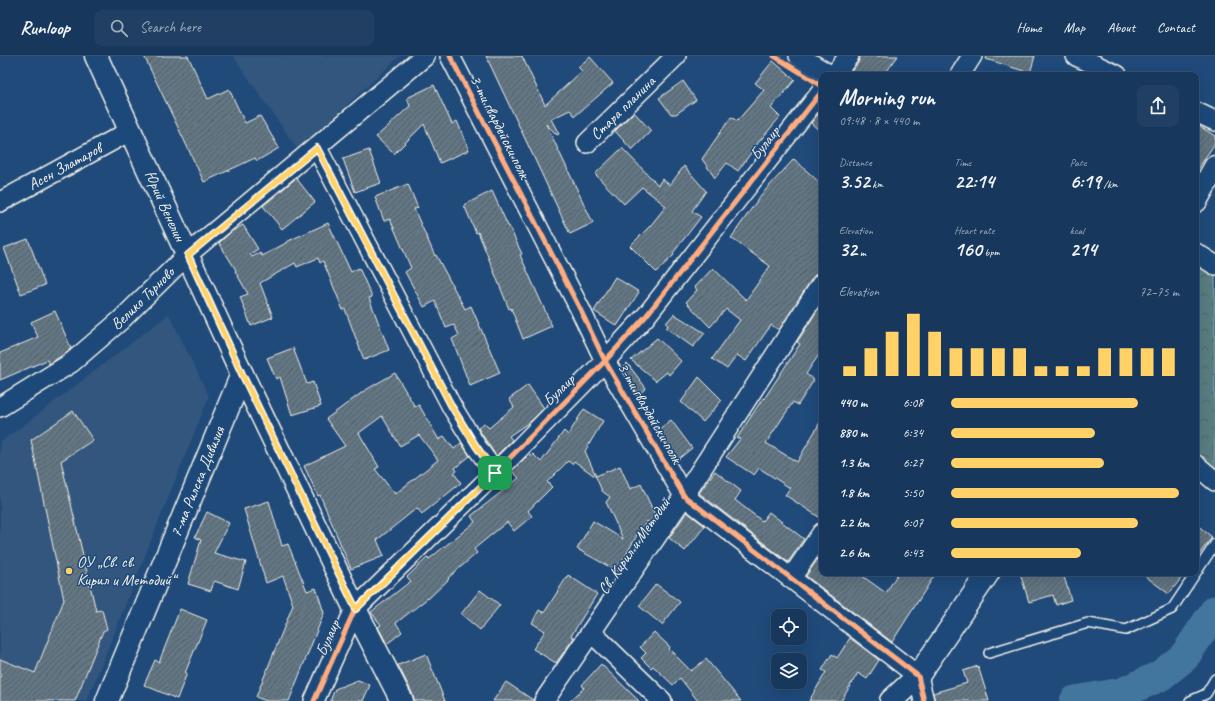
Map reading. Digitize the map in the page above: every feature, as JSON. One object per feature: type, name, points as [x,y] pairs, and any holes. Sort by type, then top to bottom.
[{"type":"street","name":"Юрий Венелин","points":[[96,56],[242,374],[402,701]]},
{"type":"street","name":"Велико Търново","points":[[0,407],[71,363],[121,320],[188,255],[425,56]]},
{"type":"street","name":"3-ти гвардейски полк","points":[[450,56],[605,361],[684,496],[918,676]]},
{"type":"street","name":"Стара планина","points":[[587,143],[676,56]]},
{"type":"street","points":[[799,56],[825,72]]},
{"type":"street","points":[[836,72],[849,56]]},
{"type":"street","points":[[962,72],[972,56]]},
{"type":"street","points":[[1076,56],[1111,72]]},
{"type":"street","name":"Булаир","points":[[314,701],[356,609],[495,473],[605,361],[646,316],[819,95]]},
{"type":"street","points":[[1199,113],[1215,121]]},
{"type":"street","name":"Асен Златаров","points":[[0,202],[130,131]]},
{"type":"street","points":[[317,148],[452,407],[495,473]]},
{"type":"street","points":[[1199,196],[1215,167]]},
{"type":"street","points":[[1199,255],[1215,265]]},
{"type":"street","name":"Св. Кирил и Методий","points":[[544,701],[684,496],[819,288]]},
{"type":"street","name":"7-ма Рилска Дивизия","points":[[108,701],[242,374]]},
{"type":"street","points":[[1199,468],[1215,481]]},
{"type":"street","points":[[792,578],[819,538]]},
{"type":"street","points":[[891,701],[918,676],[986,576]]},
{"type":"street","points":[[591,632],[662,701]]},
{"type":"street","points":[[918,676],[924,701]]},
{"type":"lane","points":[[1199,568],[1215,544]]},
{"type":"lane","points":[[989,653],[1088,623],[1126,630],[1172,609],[1194,576]]},
{"type":"lane","points":[[1190,701],[1206,694],[1215,679]]},
{"type":"shaded area","points":[[233,56],[400,56],[298,150]]},
{"type":"shaded area","name":"ОУ „Св. св. Кирил и Методий“","points":[[169,314],[209,396],[87,701],[0,701],[0,442]]},
{"type":"green space","points":[[1199,265],[1215,276],[1215,469],[1199,456]]},
{"type":"building","points":[[144,56],[188,56],[208,99],[229,89],[245,123],[260,116],[279,148],[257,161],[255,158],[204,182]]},
{"type":"building","points":[[486,56],[522,56],[545,105],[582,71],[578,67],[590,57],[613,83],[575,116],[570,110],[551,119],[559,134],[557,135],[546,124],[593,223],[570,234]]},
{"type":"building","points":[[860,56],[898,56],[886,72],[850,72],[858,63]]},
{"type":"building","points":[[987,56],[1035,56],[1030,72],[986,59]]},
{"type":"building","points":[[773,61],[795,80],[771,108],[780,117],[758,143],[738,171],[727,163],[715,178],[702,159],[731,117],[737,121],[764,90],[755,83]]},
{"type":"building","points":[[683,81],[696,100],[676,114],[671,114],[659,98]]},
{"type":"building","points":[[434,85],[452,124],[457,121],[469,150],[440,163],[424,124],[394,154],[376,137],[410,106],[407,98]]},
{"type":"building","points":[[634,112],[651,131],[632,150],[615,131]]},
{"type":"building","points":[[819,113],[819,130],[811,123]]},
{"type":"building","points":[[1199,126],[1215,136],[1215,143],[1199,167]]},
{"type":"building","points":[[622,148],[658,185],[662,179],[670,185],[684,166],[706,191],[692,211],[701,217],[673,253],[674,255],[656,272],[630,246],[651,225],[666,206],[642,187],[624,204],[595,174]]},
{"type":"building","points":[[369,150],[381,183],[355,192],[343,159]]},
{"type":"building","points":[[794,159],[819,182],[819,273],[813,277],[779,330],[771,325],[746,361],[737,355],[727,369],[712,359],[740,320],[726,309],[710,327],[686,302],[697,290],[695,287],[713,268],[746,300],[770,266],[731,238],[761,195]]},
{"type":"building","points":[[296,178],[315,202],[282,229],[263,206]]},
{"type":"building","points":[[408,184],[418,208],[414,209],[435,256],[436,255],[465,309],[471,306],[500,373],[470,386],[452,339],[459,335],[454,325],[446,328],[435,301],[424,307],[405,272],[411,268],[390,219],[384,221],[375,197]]},
{"type":"building","points":[[492,191],[522,254],[520,255],[552,326],[523,339],[511,308],[509,309],[478,232],[476,233],[464,205]]},
{"type":"building","points":[[328,223],[351,272],[359,268],[372,297],[369,298],[389,350],[364,360],[345,309],[343,310],[323,261],[320,263],[318,258],[297,267],[295,263],[260,283],[273,317],[251,326],[240,297],[248,294],[235,271],[236,270],[219,243],[232,231],[243,225],[258,249],[250,254],[252,257],[260,253],[262,256],[286,242]]},
{"type":"building","points":[[28,239],[45,285],[21,294],[4,248]]},
{"type":"building","points":[[615,277],[639,292],[617,326],[594,311]]},
{"type":"building","points":[[819,308],[819,354],[806,374],[814,380],[798,405],[793,402],[766,443],[797,462],[819,424],[819,517],[785,495],[790,488],[759,468],[754,475],[726,457],[740,439],[737,438],[800,344],[797,342]]},
{"type":"building","points":[[55,311],[71,348],[49,364],[47,360],[0,380],[0,353],[38,337],[31,322]]},
{"type":"building","points":[[674,314],[705,333],[693,347],[666,328],[668,326],[666,323]]},
{"type":"building","points":[[657,338],[681,361],[669,375],[667,372],[656,381],[631,360]]},
{"type":"building","points":[[293,348],[307,384],[313,382],[321,406],[292,415],[280,377],[276,379],[267,358]]},
{"type":"building","points":[[627,363],[646,388],[638,395],[622,368]]},
{"type":"building","points":[[395,373],[415,407],[419,405],[439,440],[444,436],[454,449],[461,443],[470,456],[455,468],[457,471],[454,473],[461,483],[422,514],[417,508],[377,540],[384,556],[351,569],[320,495],[318,496],[304,466],[345,446],[326,419],[364,391]],"holes":[[[382,416],[400,446],[419,435],[438,460],[395,494],[375,469],[379,467],[359,433]]]},
{"type":"building","points":[[699,377],[722,400],[703,422],[681,402]]},
{"type":"building","points":[[528,385],[544,408],[531,421],[509,436],[512,440],[496,456],[478,428],[484,423],[489,428],[514,407],[509,399]]},
{"type":"building","points":[[584,409],[603,421],[585,451],[596,476],[620,466],[630,489],[641,484],[656,517],[651,524],[647,521],[637,535],[617,571],[577,549],[593,521],[623,539],[606,502],[610,497],[602,491],[596,477],[574,461],[572,464],[568,461],[547,482],[552,487],[528,511],[532,516],[514,531],[507,522],[474,549],[477,553],[448,578],[449,579],[428,599],[396,623],[402,632],[387,644],[378,627],[381,625],[371,612],[411,581],[407,577],[428,557],[429,559],[475,522],[471,516],[519,478],[512,471],[526,457],[528,459],[533,454],[541,462],[564,431],[568,435]]},
{"type":"building","points":[[73,411],[93,440],[61,461],[96,611],[102,610],[107,629],[103,631],[75,701],[0,701],[0,659],[35,673],[64,600],[31,440]]},
{"type":"building","points":[[671,420],[692,448],[676,461],[658,430]]},
{"type":"building","points":[[715,471],[741,491],[735,500],[762,521],[769,512],[804,539],[788,562],[699,493]]},
{"type":"building","points":[[269,501],[282,546],[288,544],[307,591],[316,588],[324,613],[289,701],[266,701],[256,697],[293,605],[283,576],[266,583],[244,509]]},
{"type":"building","points":[[207,512],[229,523],[214,553],[246,562],[238,589],[214,581],[211,591],[188,584],[201,540],[195,537]]},
{"type":"building","points":[[687,512],[705,526],[685,551],[669,538]]},
{"type":"building","points":[[1199,526],[1212,537],[1199,555]]},
{"type":"building","points":[[819,557],[819,576],[862,576],[886,593],[896,576],[934,576],[892,642],[806,576]]},
{"type":"building","points":[[568,575],[597,594],[571,636],[574,638],[556,663],[533,649],[545,631],[532,623],[539,610],[544,613]]},
{"type":"building","points":[[1021,576],[1064,576],[1071,600],[1056,605],[1053,595],[1029,602]]},
{"type":"building","points":[[1145,576],[1183,576],[1169,594]]},
{"type":"building","points":[[656,584],[680,602],[662,625],[639,606]]},
{"type":"building","points":[[480,590],[500,605],[480,630],[461,614]]},
{"type":"building","points":[[180,609],[207,620],[185,673],[187,673],[177,699],[144,685],[155,660],[159,662]]},
{"type":"building","points":[[654,632],[670,647],[669,649],[691,671],[706,659],[741,701],[698,701],[680,678],[673,685],[653,666],[651,668],[641,658],[646,653],[640,647]]},
{"type":"building","points":[[850,638],[879,660],[867,679],[858,673],[841,701],[809,701],[826,672],[822,670],[832,654],[837,658]]},
{"type":"building","points":[[426,654],[445,701],[414,701],[413,695],[398,665]]},
{"type":"building","points":[[601,664],[639,701],[570,701],[584,688],[582,685]]},
{"type":"building","points":[[978,666],[989,701],[935,701],[933,693],[967,683],[963,671]]},
{"type":"building","points":[[358,680],[370,685],[363,701],[330,701],[335,689]]},
{"type":"building","points":[[506,682],[533,700],[533,701],[493,701]]},
{"type":"waterway","points":[[1075,701],[1122,693],[1160,676],[1184,657],[1215,611]]},
{"type":"cycle path","points":[[450,56],[580,309],[605,361],[684,496],[918,676],[924,701]]},
{"type":"cycle path","points":[[774,56],[819,84]]},
{"type":"cycle path","points":[[314,701],[355,609],[495,473],[605,361],[646,316],[819,95]]},
{"type":"place","name":"ОУ „Св. св. Кирил и Методий“","points":[[69,571]]},
{"type":"route","points":[[317,148],[452,407],[495,473],[356,609],[242,374],[188,255],[317,148]]}]
